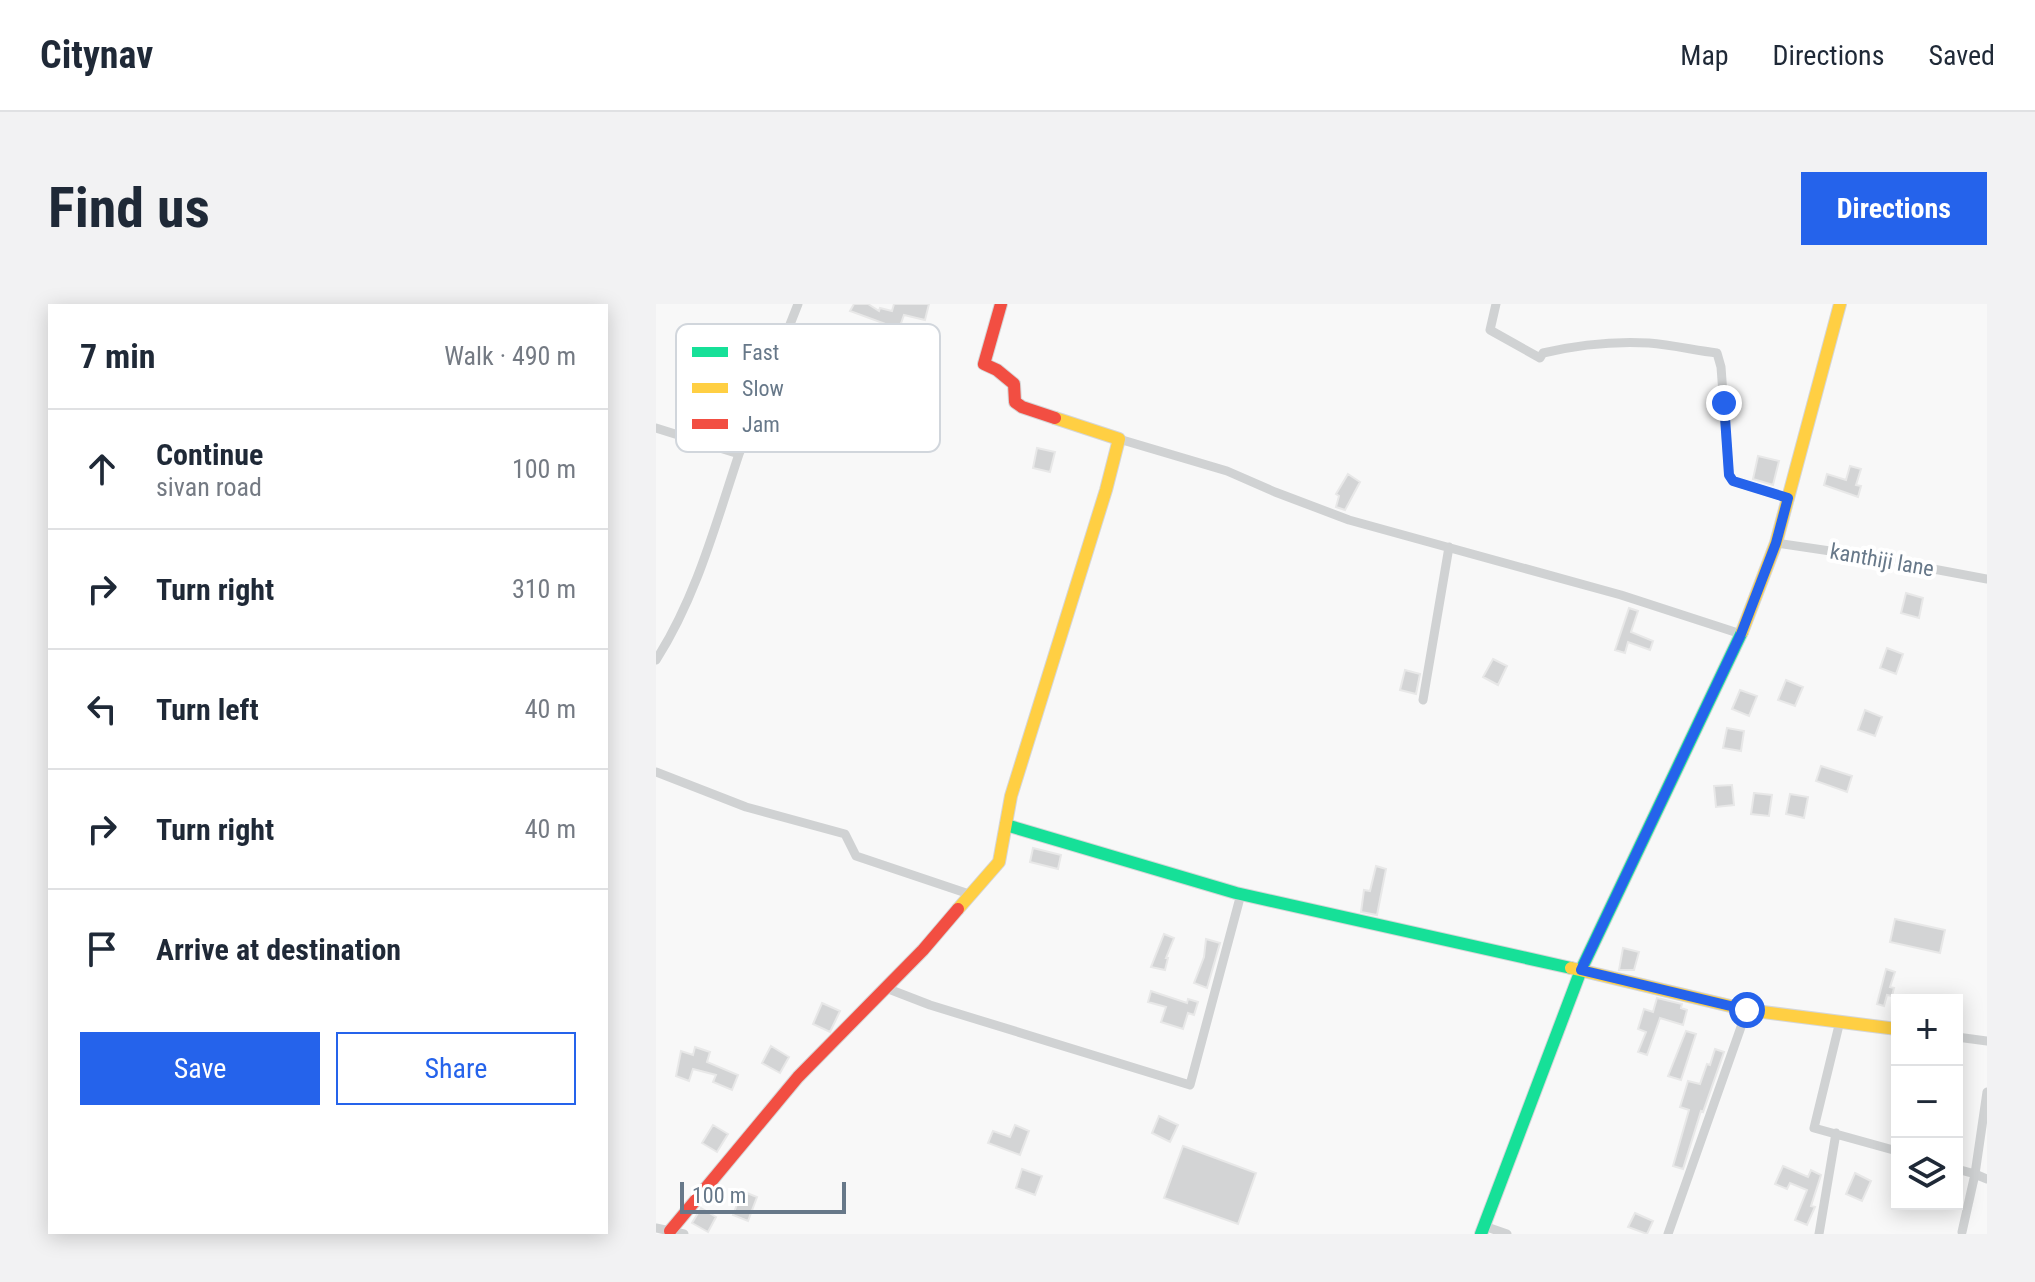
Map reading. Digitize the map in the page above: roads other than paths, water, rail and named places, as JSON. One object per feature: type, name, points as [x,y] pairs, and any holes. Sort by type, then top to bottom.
[{"type":"street","points":[[790,324],[798,304]]},
{"type":"street","points":[[1001,304],[984,364],[1014,384],[1015,402],[1022,407],[1227,471],[1349,520],[1621,595],[1741,634]]},
{"type":"street","points":[[1496,304],[1490,330],[1540,358],[1543,353],[1569,347],[1647,343],[1717,353],[1721,367],[1729,475],[1733,481],[1788,498]]},
{"type":"street","points":[[1507,1234],[1483,1230],[1581,970],[1741,634],[1776,543],[1840,304]]},
{"type":"street","points":[[656,428],[676,434]]},
{"type":"street","points":[[670,1231],[798,1077],[886,988],[999,862],[1011,796],[1119,439]]},
{"type":"street","points":[[656,660],[674,630],[706,554],[739,454],[733,452]]},
{"type":"street","name":"kanthiji lane","points":[[1776,543],[1987,579]]},
{"type":"street","points":[[1423,700],[1449,547]]},
{"type":"street","points":[[656,772],[746,807],[845,834],[856,856],[972,895]]},
{"type":"street","points":[[1006,825],[1241,894],[1747,1010],[1891,1028]]},
{"type":"street","points":[[886,988],[930,1005],[1190,1085],[1241,894]]},
{"type":"street","points":[[1668,1234],[1747,1010]]},
{"type":"street","points":[[1840,1021],[1814,1128],[1891,1149]]},
{"type":"street","points":[[1963,1038],[1987,1041]]},
{"type":"street","points":[[1962,1232],[1975,1174],[1987,1092]]},
{"type":"street","points":[[1819,1234],[1836,1133]]},
{"type":"street","points":[[1963,1171],[1987,1179]]},
{"type":"street","points":[[656,1228],[684,1234]]}]
